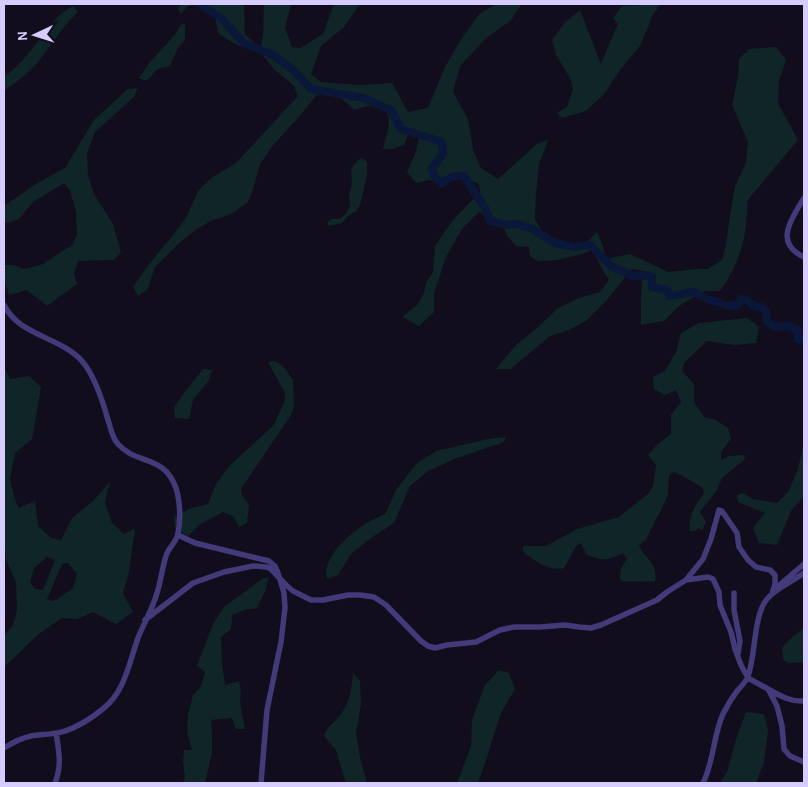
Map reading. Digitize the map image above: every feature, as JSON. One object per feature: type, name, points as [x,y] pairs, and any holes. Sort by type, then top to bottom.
[{"type":"street","points":[[804,198],[791,219],[786,234],[789,245],[797,254],[804,257]]},
{"type":"street","points":[[4,306],[16,321],[71,351],[78,357],[92,378],[115,440],[130,453],[158,465],[167,472],[176,491],[180,518],[178,535],[167,553],[157,594],[138,639],[126,678],[110,703],[76,727],[64,732],[26,737],[4,748]]},
{"type":"street","points":[[146,620],[193,583],[224,572],[254,566],[271,569],[294,592],[311,600],[354,595],[374,597],[386,605],[421,641],[435,648],[448,645],[470,644],[500,630],[514,627],[540,628],[565,624],[591,628],[658,600],[686,580],[703,560],[719,510],[722,511],[737,533],[739,547],[748,560],[756,567],[773,572],[776,579],[773,592]]},
{"type":"street","points":[[178,535],[195,543],[269,560],[275,566],[280,579],[285,598],[284,616],[281,642],[267,710],[261,783]]},
{"type":"street","points":[[703,783],[710,766],[722,716],[728,704],[748,678],[762,609],[768,597],[804,564]]},
{"type":"street","points":[[773,592],[804,573]]},
{"type":"street","points":[[686,580],[713,578],[719,592],[720,604],[732,632],[738,656],[748,678],[784,698],[804,701]]},
{"type":"street","points":[[734,593],[734,610],[740,641],[738,656]]},
{"type":"street","points":[[768,690],[777,706],[782,726],[784,749],[790,756],[804,762]]},
{"type":"street","points":[[55,783],[60,769],[56,733]]},
{"type":"green space","points":[[181,4],[244,4],[245,35],[256,46],[241,46],[218,33],[214,11],[194,5],[188,6],[181,14],[178,9]]},
{"type":"green space","points":[[264,4],[291,4],[285,28],[292,47],[300,48],[323,34],[334,4],[360,4],[344,27],[321,46],[311,74],[321,82],[361,85],[392,83],[408,112],[428,108],[445,67],[460,41],[480,13],[497,4],[522,4],[510,21],[485,39],[460,66],[453,92],[468,119],[473,150],[481,168],[498,179],[537,144],[548,140],[539,165],[535,219],[544,234],[567,244],[584,245],[597,232],[606,259],[630,254],[668,272],[708,269],[722,260],[735,186],[746,163],[748,142],[732,105],[738,77],[739,59],[749,49],[776,47],[786,60],[779,81],[778,103],[798,140],[747,201],[746,225],[738,259],[720,291],[704,291],[679,306],[664,321],[641,325],[642,281],[649,272],[632,269],[605,302],[586,321],[569,330],[550,336],[511,369],[496,369],[517,344],[558,308],[579,298],[600,292],[609,280],[593,250],[557,260],[538,261],[530,256],[529,247],[516,246],[507,236],[502,222],[492,220],[479,212],[462,229],[446,257],[434,293],[434,312],[419,326],[402,317],[418,304],[424,293],[426,283],[433,272],[435,246],[453,220],[480,192],[479,184],[458,178],[448,182],[430,180],[416,183],[407,172],[416,152],[420,131],[409,133],[404,145],[392,149],[383,149],[389,117],[383,107],[368,106],[354,110],[335,94],[325,92],[316,96],[274,144],[260,164],[252,193],[247,203],[231,214],[211,221],[197,229],[178,244],[155,267],[147,290],[138,296],[133,287],[187,216],[198,191],[210,179],[236,163],[298,96],[294,86],[274,69],[260,52],[263,35]]},
{"type":"green space","points":[[660,4],[653,15],[640,46],[620,70],[605,93],[586,111],[562,118],[557,113],[567,107],[573,89],[570,78],[556,55],[552,40],[565,22],[580,10],[601,64],[618,24],[613,18],[622,6]]},
{"type":"green space","points":[[73,6],[78,11],[39,61],[4,91],[4,76],[23,60],[54,21]]},
{"type":"green space","points":[[182,23],[185,25],[185,40],[178,48],[170,66],[157,70],[148,80],[139,78],[150,62],[174,36]]},
{"type":"green space","points":[[137,88],[135,96],[95,132],[87,153],[88,175],[94,194],[113,224],[121,252],[114,260],[78,261],[74,273],[77,284],[47,306],[27,290],[9,295],[4,279],[4,265],[13,265],[25,269],[43,264],[72,245],[77,235],[76,211],[70,191],[64,183],[33,202],[19,219],[7,223],[4,221],[4,206],[34,185],[65,168],[94,120],[128,89]]},
{"type":"green space","points":[[362,158],[367,162],[367,174],[361,202],[357,211],[349,215],[342,223],[329,226],[327,222],[332,219],[340,219],[346,214],[350,206],[351,169]]},
{"type":"green space","points":[[747,318],[759,327],[756,343],[734,345],[707,341],[684,363],[682,371],[694,384],[694,402],[704,417],[716,420],[728,428],[731,439],[721,452],[721,460],[729,456],[745,455],[744,460],[722,478],[717,490],[700,512],[706,522],[702,530],[698,528],[696,531],[690,531],[690,520],[704,493],[703,488],[674,472],[669,475],[668,495],[646,540],[639,545],[655,569],[655,582],[621,581],[621,570],[627,559],[623,553],[608,559],[596,558],[586,554],[581,543],[576,546],[564,568],[558,569],[547,567],[523,552],[523,546],[546,546],[577,529],[619,517],[649,493],[653,485],[656,465],[648,455],[671,434],[671,415],[681,402],[676,390],[665,395],[654,389],[653,377],[665,371],[676,352],[681,333],[699,323]]},
{"type":"green space","points":[[275,361],[284,367],[293,380],[294,407],[290,417],[241,489],[242,495],[249,505],[247,523],[239,527],[233,516],[223,512],[199,525],[188,536],[175,528],[174,517],[189,509],[208,504],[216,484],[229,466],[274,425],[285,400],[285,393],[268,362]]},
{"type":"green space","points":[[4,367],[10,379],[29,376],[41,387],[32,439],[15,453],[10,479],[19,508],[35,501],[38,526],[51,538],[61,540],[72,518],[92,502],[110,482],[105,502],[112,523],[124,534],[135,528],[129,572],[123,593],[133,612],[116,624],[93,612],[77,619],[62,618],[40,633],[4,667],[4,635],[12,627],[17,612],[16,582],[6,560],[4,537]],"holes":[[[47,557],[55,560],[43,590],[35,589],[30,582],[34,568]],[[68,563],[77,574],[73,588],[56,600],[51,601],[47,599],[62,564]]]},
{"type":"green space","points":[[203,369],[212,370],[209,380],[193,400],[189,419],[175,418],[174,407]]},
{"type":"green space","points":[[506,437],[504,442],[457,458],[428,471],[410,486],[394,523],[351,554],[338,575],[327,579],[328,563],[339,546],[360,527],[385,514],[396,490],[416,464],[436,451],[488,439]]},
{"type":"green space","points":[[804,442],[804,496],[791,511],[777,545],[759,543],[753,528],[765,513],[738,502],[737,495],[743,493],[753,499],[777,503],[788,492],[798,469]]},
{"type":"green space","points":[[269,577],[257,608],[244,610],[232,615],[231,629],[221,637],[225,685],[239,681],[241,690],[240,703],[245,729],[236,729],[232,718],[211,720],[212,753],[205,783],[183,783],[185,777],[184,750],[192,750],[187,733],[188,714],[193,695],[201,686],[205,672],[197,666],[213,624],[224,607],[262,579]]},
{"type":"green space","points":[[804,628],[804,662],[788,663],[783,659],[782,648]]},
{"type":"green space","points":[[499,670],[509,673],[515,689],[501,713],[478,783],[457,783],[471,746],[472,720],[479,701],[485,685]]},
{"type":"green space","points":[[353,673],[360,681],[361,705],[356,733],[367,783],[346,783],[336,750],[324,736],[347,703]]},
{"type":"green space","points":[[746,712],[764,714],[768,730],[764,762],[756,783],[720,783],[727,772]]},
{"type":"waterway","points":[[199,4],[221,18],[244,43],[273,55],[293,70],[311,89],[364,98],[392,111],[401,129],[442,142],[443,154],[432,168],[434,175],[441,184],[453,176],[464,176],[485,208],[490,221],[507,225],[517,224],[532,229],[555,243],[575,247],[590,245],[611,266],[633,276],[644,275],[652,277],[652,287],[667,290],[669,296],[694,292],[728,306],[737,305],[741,299],[747,300],[757,307],[762,307],[766,312],[767,321],[774,327],[787,326],[797,329],[798,339],[804,339]]}]
